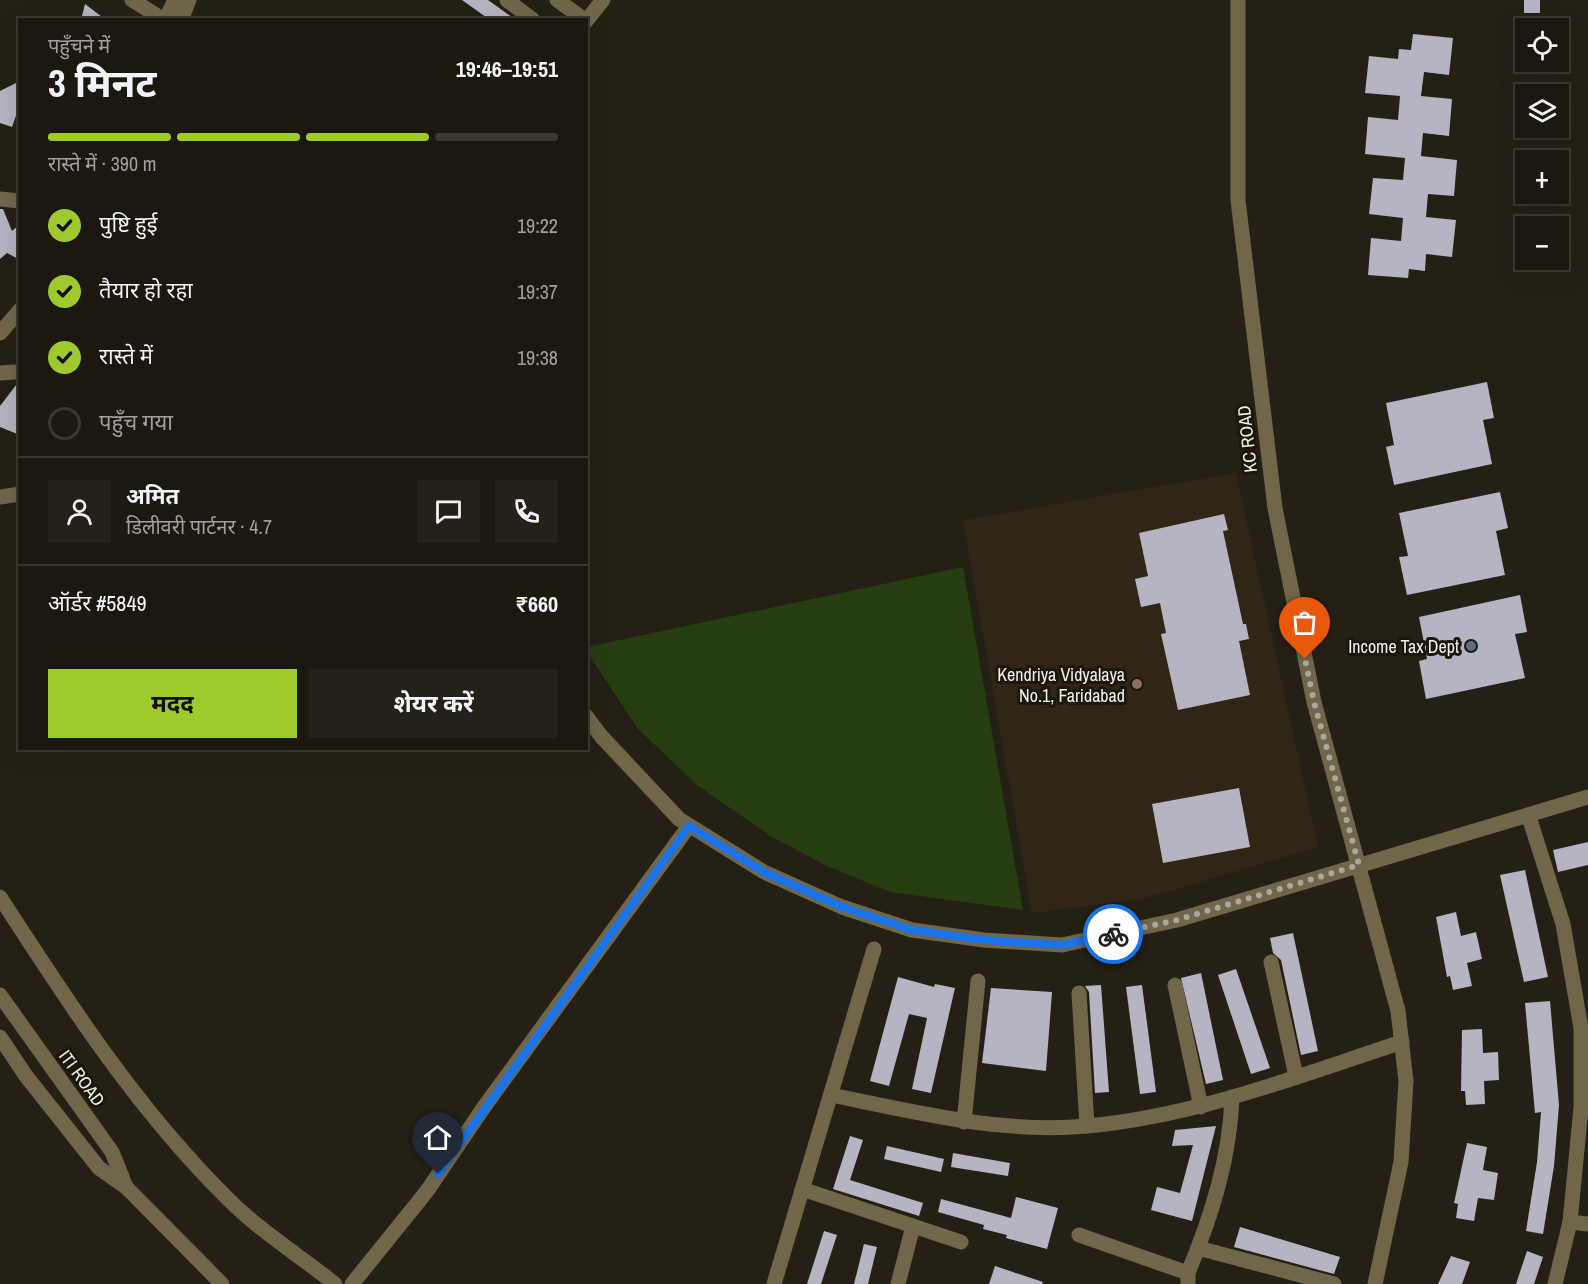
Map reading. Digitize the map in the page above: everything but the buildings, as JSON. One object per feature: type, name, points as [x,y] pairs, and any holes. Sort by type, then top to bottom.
[{"type":"street","points":[[132,0],[161,18]]},
{"type":"street","points":[[165,18],[175,0]]},
{"type":"street","points":[[182,18],[189,0]]},
{"type":"street","points":[[507,0],[530,18]]},
{"type":"street","points":[[557,0],[583,18]]},
{"type":"street","points":[[588,18],[603,0]]},
{"type":"street","name":"KC ROAD","points":[[1238,0],[1238,200],[1275,508],[1314,702],[1398,1011],[1402,1042],[1406,1081],[1401,1162],[1375,1284]]},
{"type":"street","points":[[0,199],[18,201]]},
{"type":"street","points":[[0,333],[18,312]]},
{"type":"street","points":[[0,497],[18,494]]},
{"type":"street","points":[[588,719],[601,736],[679,819],[764,872],[842,907],[902,927],[984,940],[1062,945],[1177,920],[1529,817],[1588,797]]},
{"type":"street","points":[[1529,817],[1563,924],[1581,1028],[1585,1108],[1570,1222],[1556,1284]]},
{"type":"street","points":[[352,1284],[427,1191],[491,1098],[689,826]]},
{"type":"street","points":[[0,897],[80,1022],[155,1122],[230,1201],[336,1284]]},
{"type":"street","points":[[774,1284],[874,949]]},
{"type":"street","points":[[1271,962],[1296,1076]]},
{"type":"street","points":[[964,1122],[978,981]]},
{"type":"street","points":[[1175,985],[1201,1107]]},
{"type":"street","points":[[1079,993],[1087,1126]]},
{"type":"street","name":"ITI ROAD","points":[[0,995],[112,1152],[126,1187]]},
{"type":"street","name":"ITI ROAD","points":[[0,1037],[26,1076],[99,1168],[126,1187],[222,1284]]},
{"type":"street","points":[[831,1095],[964,1122],[1047,1127],[1087,1126],[1201,1107],[1402,1042]]},
{"type":"street","points":[[1079,1235],[1188,1279],[1221,1177],[1231,1129],[1232,1097]]},
{"type":"street","points":[[802,1189],[961,1242]]},
{"type":"street","points":[[1570,1222],[1588,1224]]},
{"type":"street","points":[[898,1284],[913,1226]]},
{"type":"street","points":[[1198,1248],[1334,1284]]},
{"type":"shaded area","name":"Kendriya Vidyalaya No.1, Faridabad","points":[[1236,473],[1318,847],[1143,899],[1032,913],[963,520]]},
{"type":"green space","points":[[963,567],[1023,910],[890,892],[827,866],[772,837],[697,785],[638,729],[588,654],[588,647]]},
{"type":"way so far","points":[[1113,934],[1177,920],[1359,865],[1314,702],[1305,659]]},
{"type":"place","name":"Income Tax Dept","points":[[1471,646]]},
{"type":"place","name":"Kendriya Vidyalaya No.1, Faridabad","points":[[1137,684]]},
{"type":"route","points":[[438,1174],[484,1107],[689,826],[764,872],[842,907],[912,930],[984,940],[1062,945],[1113,934]]}]
